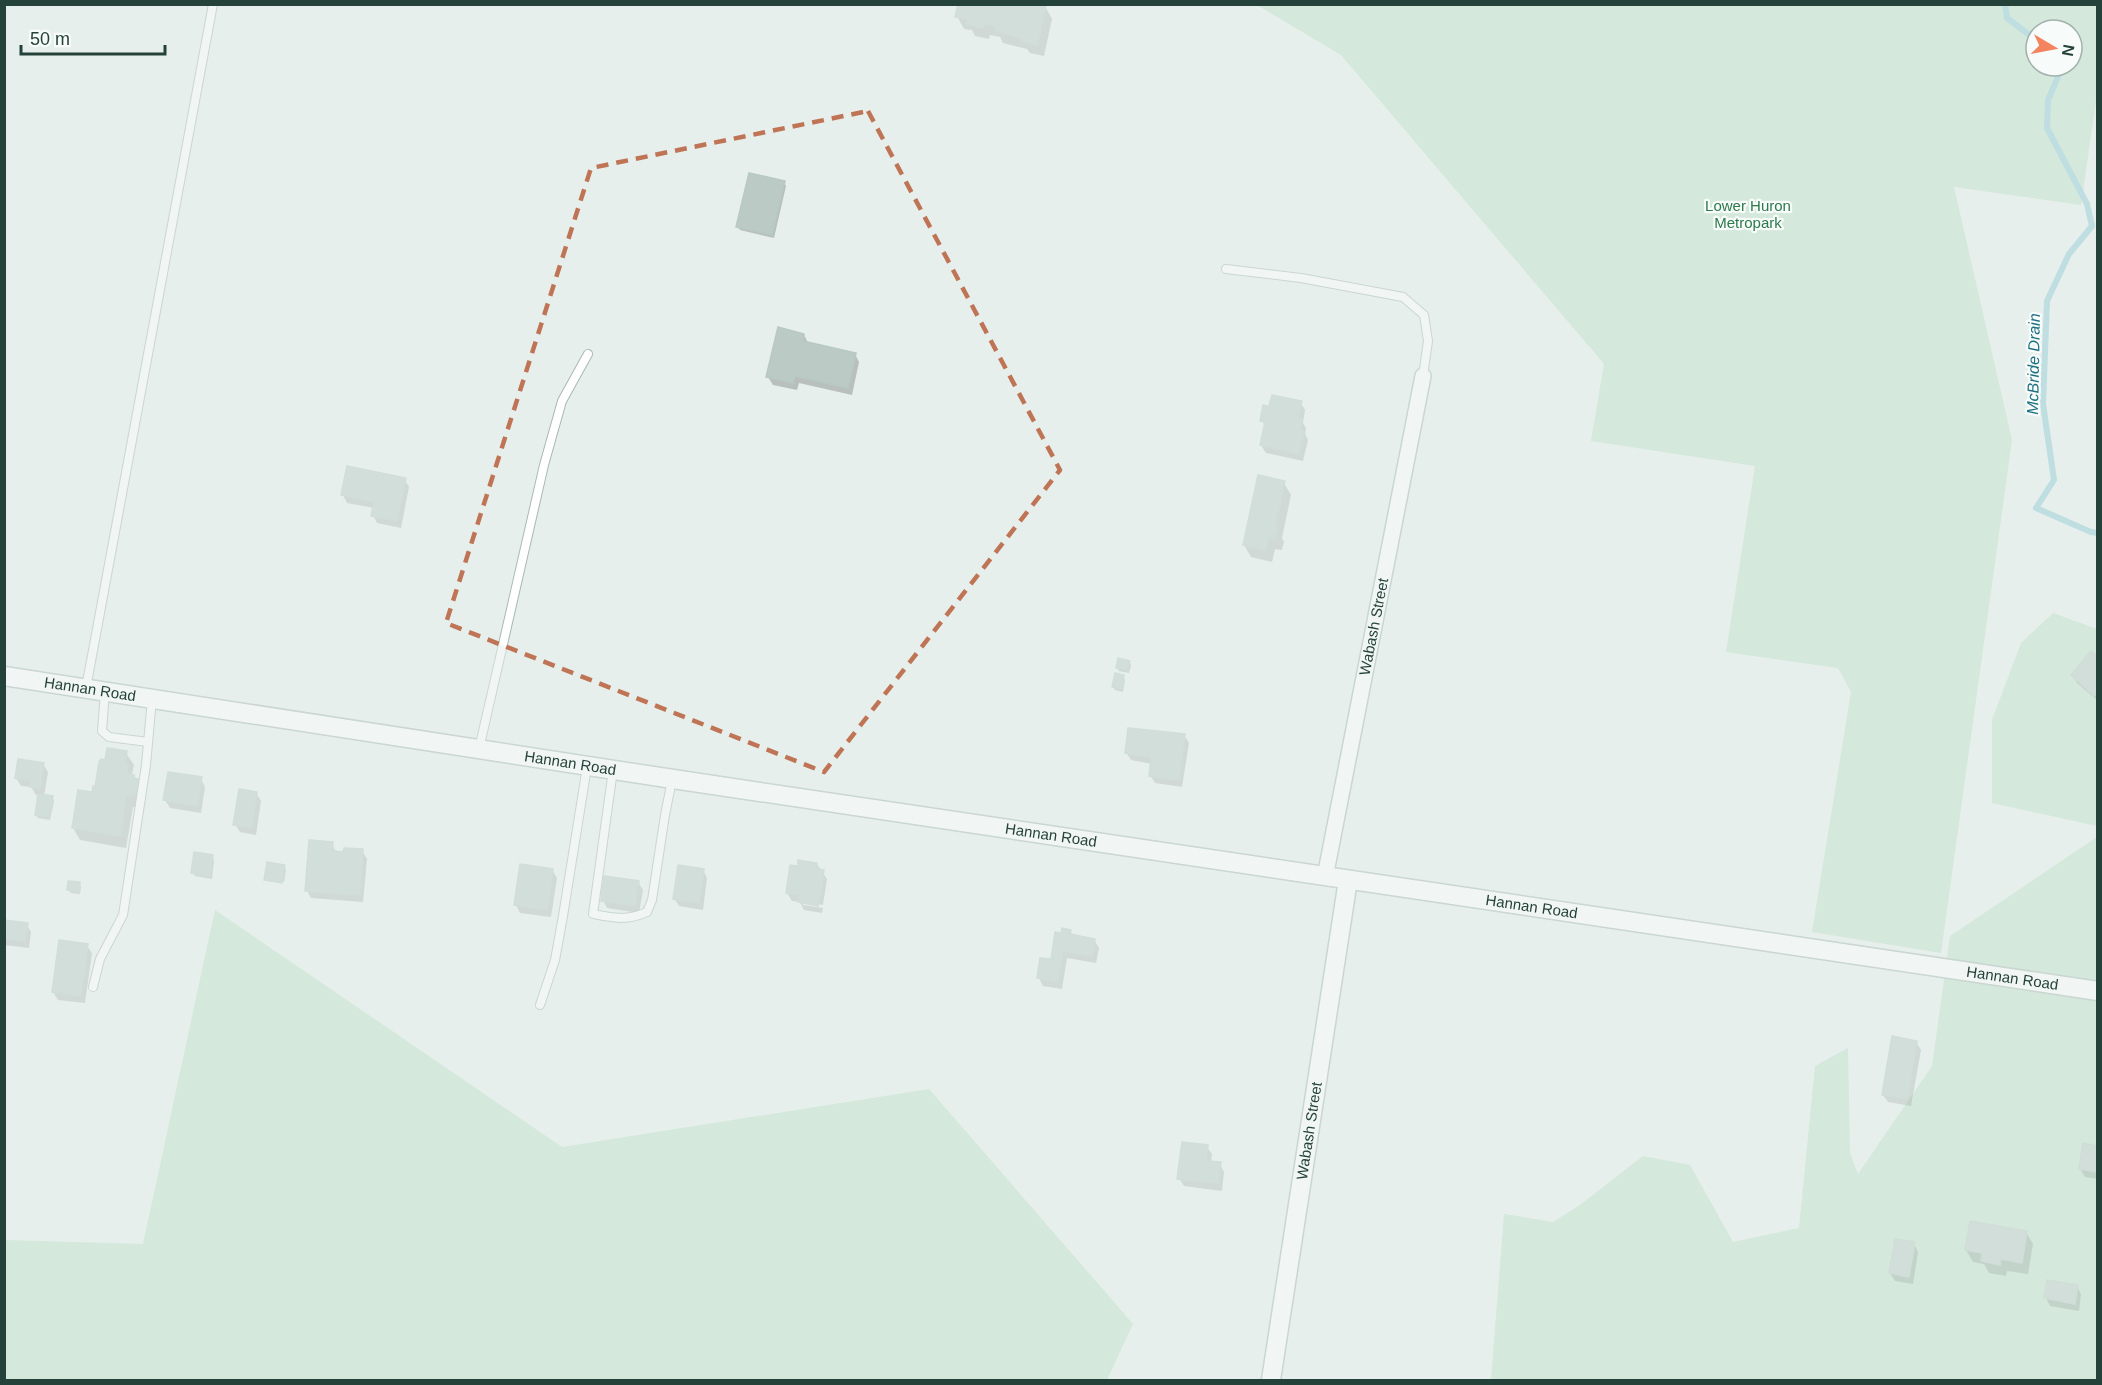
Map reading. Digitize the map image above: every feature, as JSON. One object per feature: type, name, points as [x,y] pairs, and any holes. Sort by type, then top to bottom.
[{"type":"street","name":"Wabash Street","points":[[1325,877],[1423,376]]},
{"type":"street","name":"Hannan Road","points":[[4,676],[673,779],[2097,991]]},
{"type":"street","name":"Wabash Street","points":[[1270,1380],[1348,880]]},
{"type":"lane","points":[[86,688],[213,4]]},
{"type":"lane","points":[[1226,268],[1301,278],[1403,297],[1424,315],[1428,341],[1423,376]]},
{"type":"lane","points":[[479,748],[544,465],[562,401],[588,354]]},
{"type":"lane","points":[[105,692],[102,731],[109,737],[148,742]]},
{"type":"lane","points":[[93,987],[100,959],[123,915],[152,699]]},
{"type":"lane","points":[[540,1005],[555,960],[587,765]]},
{"type":"lane","points":[[614,770],[593,914],[611,918],[633,918],[646,912],[652,900],[673,779]]},
{"type":"highlighted area","points":[[868,111],[1060,470],[824,772],[446,623],[591,168]]},
{"type":"green space","name":"Lower Huron Metropark","points":[[1257,5],[2097,5],[2097,94],[2081,205],[1954,187],[2012,440],[1941,953],[1812,932],[1851,692],[1838,668],[1726,652],[1755,466],[1591,441],[1604,364],[1341,55]]},
{"type":"green space","points":[[2053,613],[2097,629],[2097,826],[1992,803],[1992,720],[2021,643]]},
{"type":"green space","points":[[2097,837],[2097,1380],[1491,1380],[1504,1214],[1553,1222],[1580,1205],[1643,1156],[1690,1165],[1733,1242],[1799,1228],[1815,1066],[1848,1048],[1850,1153],[1858,1174],[1932,1066],[1950,936]]},
{"type":"green space","points":[[215,910],[562,1147],[929,1089],[1133,1324],[1107,1380],[5,1380],[5,1240],[143,1244]]},
{"type":"building","points":[[958,4],[1046,5],[1037,45],[1021,41],[1022,38],[995,31],[996,26],[984,23],[983,28],[966,24],[968,19],[955,17]]},
{"type":"building","points":[[749,173],[785,181],[772,235],[736,227]]},
{"type":"building","points":[[778,327],[804,334],[803,341],[856,353],[848,388],[795,376],[793,383],[766,377]]},
{"type":"building","points":[[1272,395],[1302,401],[1298,418],[1302,419],[1300,430],[1304,431],[1299,454],[1260,445],[1265,422],[1260,421],[1263,405],[1269,406]]},
{"type":"building","points":[[347,466],[406,478],[397,521],[371,516],[374,502],[341,495]]},
{"type":"building","points":[[1258,475],[1285,481],[1275,527],[1278,528],[1275,539],[1269,537],[1266,550],[1243,545]]},
{"type":"building","points":[[2091,651],[2098,657],[2098,692],[2094,696],[2071,675]]},
{"type":"building","points":[[1118,658],[1130,661],[1127,670],[1116,668]]},
{"type":"building","points":[[1115,673],[1124,675],[1122,689],[1112,687]]},
{"type":"building","points":[[1128,728],[1185,734],[1179,780],[1149,776],[1151,757],[1125,753]]},
{"type":"building","points":[[107,748],[127,751],[125,764],[128,764],[127,774],[139,779],[136,793],[132,793],[131,796],[126,795],[120,836],[72,828],[78,790],[92,792],[99,762],[101,759],[105,760]]},
{"type":"building","points":[[18,759],[44,763],[40,789],[30,787],[30,780],[15,778]]},
{"type":"building","points":[[168,772],[202,777],[197,806],[163,800]]},
{"type":"building","points":[[239,789],[257,792],[252,828],[233,825]]},
{"type":"building","points":[[38,794],[53,796],[49,817],[35,815]]},
{"type":"building","points":[[309,840],[333,842],[332,851],[343,852],[344,848],[363,849],[360,895],[305,891]]},
{"type":"building","points":[[194,852],[213,855],[210,876],[191,873]]},
{"type":"building","points":[[798,860],[817,863],[816,869],[824,870],[818,906],[798,902],[799,895],[786,893],[790,865],[798,866]]},
{"type":"building","points":[[267,862],[285,865],[282,883],[264,880]]},
{"type":"building","points":[[520,864],[553,869],[547,910],[514,905]]},
{"type":"building","points":[[678,865],[704,869],[699,903],[673,899]]},
{"type":"building","points":[[604,876],[639,881],[635,906],[601,901]]},
{"type":"building","points":[[68,881],[80,882],[79,892],[67,890]]},
{"type":"building","points":[[4,920],[28,923],[25,941],[4,938]]},
{"type":"building","points":[[1062,928],[1071,930],[1070,934],[1095,939],[1092,956],[1063,951],[1058,982],[1037,978],[1040,958],[1051,959],[1055,932],[1061,933]]},
{"type":"building","points":[[59,940],[88,944],[81,996],[52,992]]},
{"type":"building","points":[[1892,1036],[1917,1041],[1907,1099],[1882,1095]]},
{"type":"building","points":[[1182,1142],[1208,1145],[1206,1161],[1221,1162],[1218,1183],[1177,1179]]},
{"type":"building","points":[[2083,1143],[2098,1146],[2098,1172],[2079,1169]]},
{"type":"building","points":[[1970,1221],[2027,1231],[2022,1263],[2001,1259],[2000,1265],[1981,1261],[1982,1253],[1965,1250]]},
{"type":"building","points":[[1895,1239],[1915,1242],[1909,1277],[1889,1273]]},
{"type":"building","points":[[2047,1280],[2078,1285],[2075,1304],[2044,1298]]},
{"type":"waterway","name":"McBride Drain","points":[[2005,4],[2007,18],[2024,31]]},
{"type":"waterway","name":"McBride Drain","points":[[2058,78],[2048,100],[2047,128],[2087,204],[2092,226],[2069,254],[2047,301],[2043,404],[2054,480],[2036,508],[2098,533]]}]
